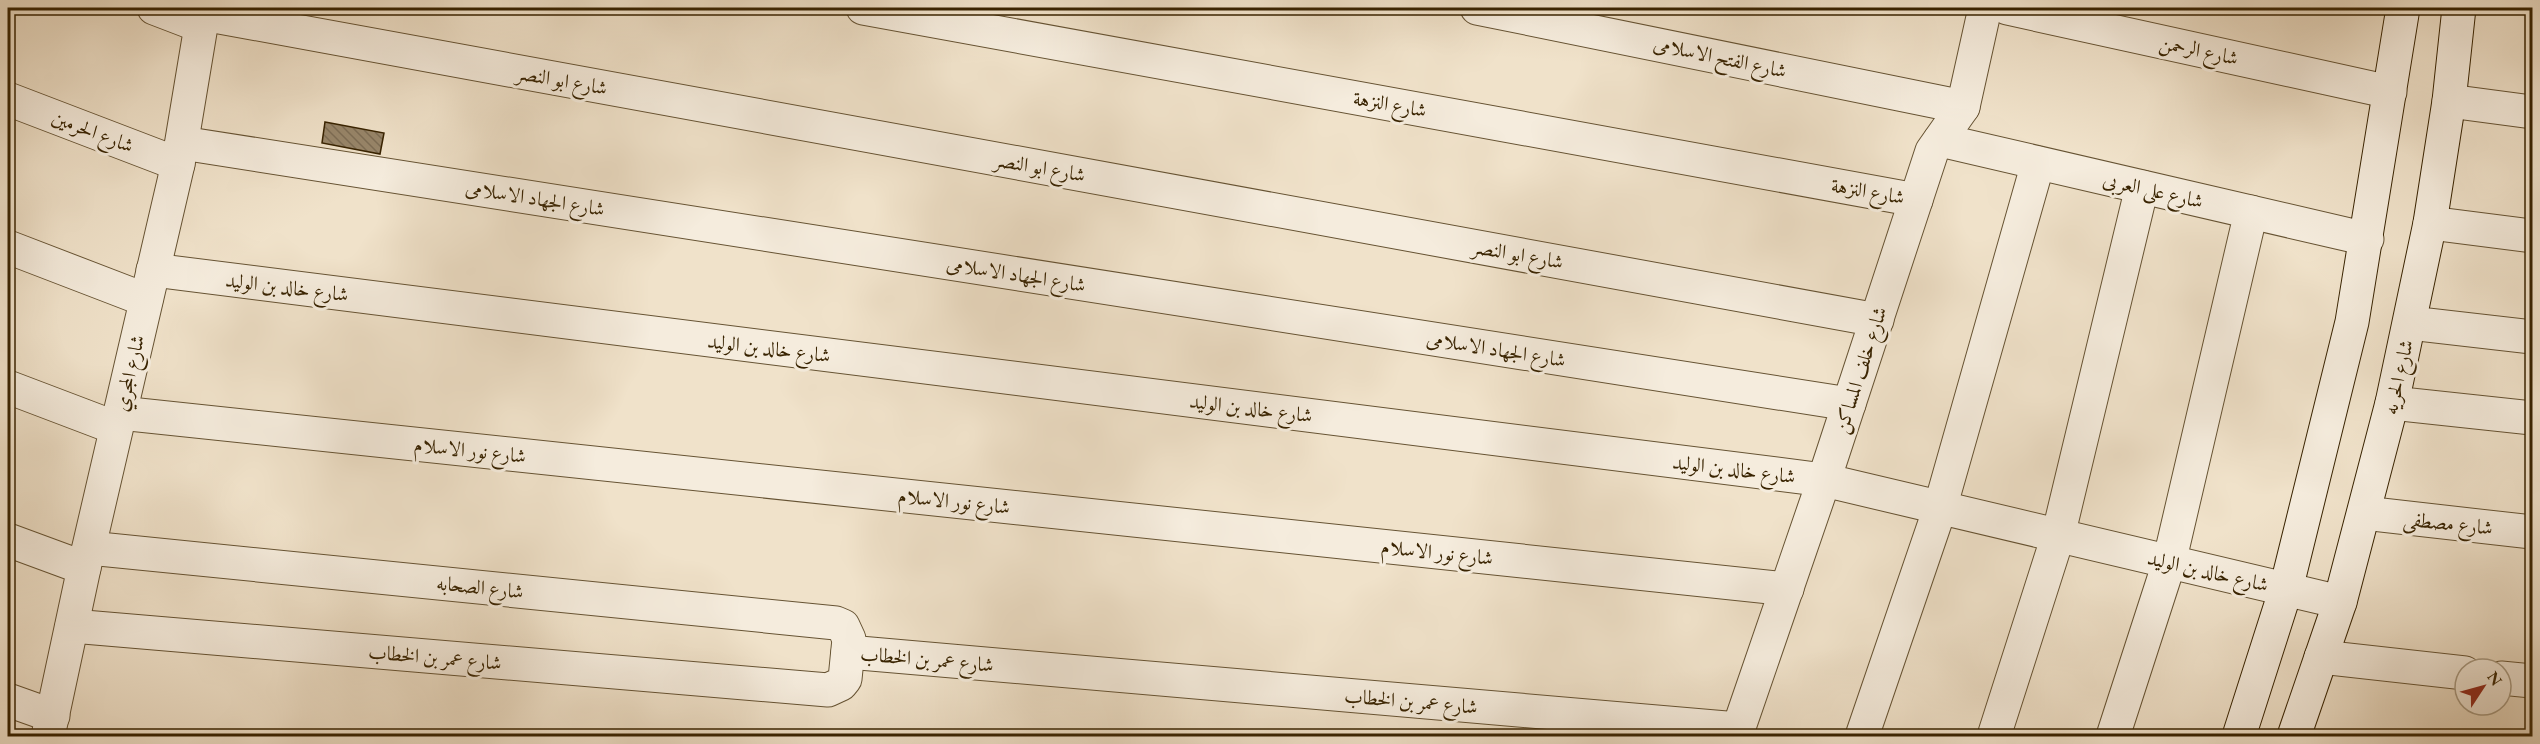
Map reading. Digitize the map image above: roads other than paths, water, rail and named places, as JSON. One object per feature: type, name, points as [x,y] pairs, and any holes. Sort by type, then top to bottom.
[{"type":"street","name":"شارع ابو النصر","points":[[154,8],[1877,320]]},
{"type":"street","name":"شارع النزهة","points":[[863,8],[1916,200]]},
{"type":"street","name":"شارع الفتح الاسلامى","points":[[1478,8],[1963,107]]},
{"type":"street","name":"شارع خلف المساكن","points":[[1737,733],[1824,480],[1932,151],[1963,107],[1985,8]]},
{"type":"street","name":"شارع الرحمن","points":[[2007,8],[2390,92]]},
{"type":"street","points":[[2239,736],[2286,589],[2352,322],[2403,8]]},
{"type":"street","name":"شارع الحريه","points":[[2294,736],[2340,602],[2392,403],[2430,223],[2449,101],[2459,8]]},
{"type":"street","name":"شارع المجري","points":[[50,726],[86,558],[180,153],[203,16]]},
{"type":"street","name":"شارع الحرمين","points":[[8,99],[180,153]]},
{"type":"street","points":[[2449,101],[2532,112]]},
{"type":"street","name":"شارع على العربى","points":[[1940,140],[2367,239]]},
{"type":"street","name":"شارع الجهاد الاسلامى","points":[[180,153],[1849,404]]},
{"type":"street","points":[[1862,736],[1940,508],[2038,163]]},
{"type":"street","points":[[1994,736],[2058,536],[2142,187]]},
{"type":"street","points":[[2113,736],[2169,563],[2251,212]]},
{"type":"street","points":[[2430,223],[2532,236]]},
{"type":"street","name":"شارع خالد بن الوليد","points":[[8,247],[149,285],[1824,480],[2340,602]]},
{"type":"street","points":[[2410,323],[2532,337]]},
{"type":"street","name":"شارع نور الاسلام","points":[[8,387],[118,421],[1787,589]]},
{"type":"street","points":[[2392,403],[2532,418]]},
{"type":"street","name":"شارع مصطفى","points":[[2364,513],[2532,532]]},
{"type":"street","points":[[8,540],[86,558]]},
{"type":"street","name":"شارع الصحابه","points":[[86,558],[836,623],[847,631],[848,652]]},
{"type":"street","name":"شارع عمر بن الخطاب","points":[[72,626],[828,690],[835,688],[844,679],[848,652],[1737,733]]},
{"type":"street","points":[[2321,657],[2453,673]]},
{"type":"street","points":[[2513,679],[2532,681]]},
{"type":"street","points":[[8,700],[50,726]]}]
